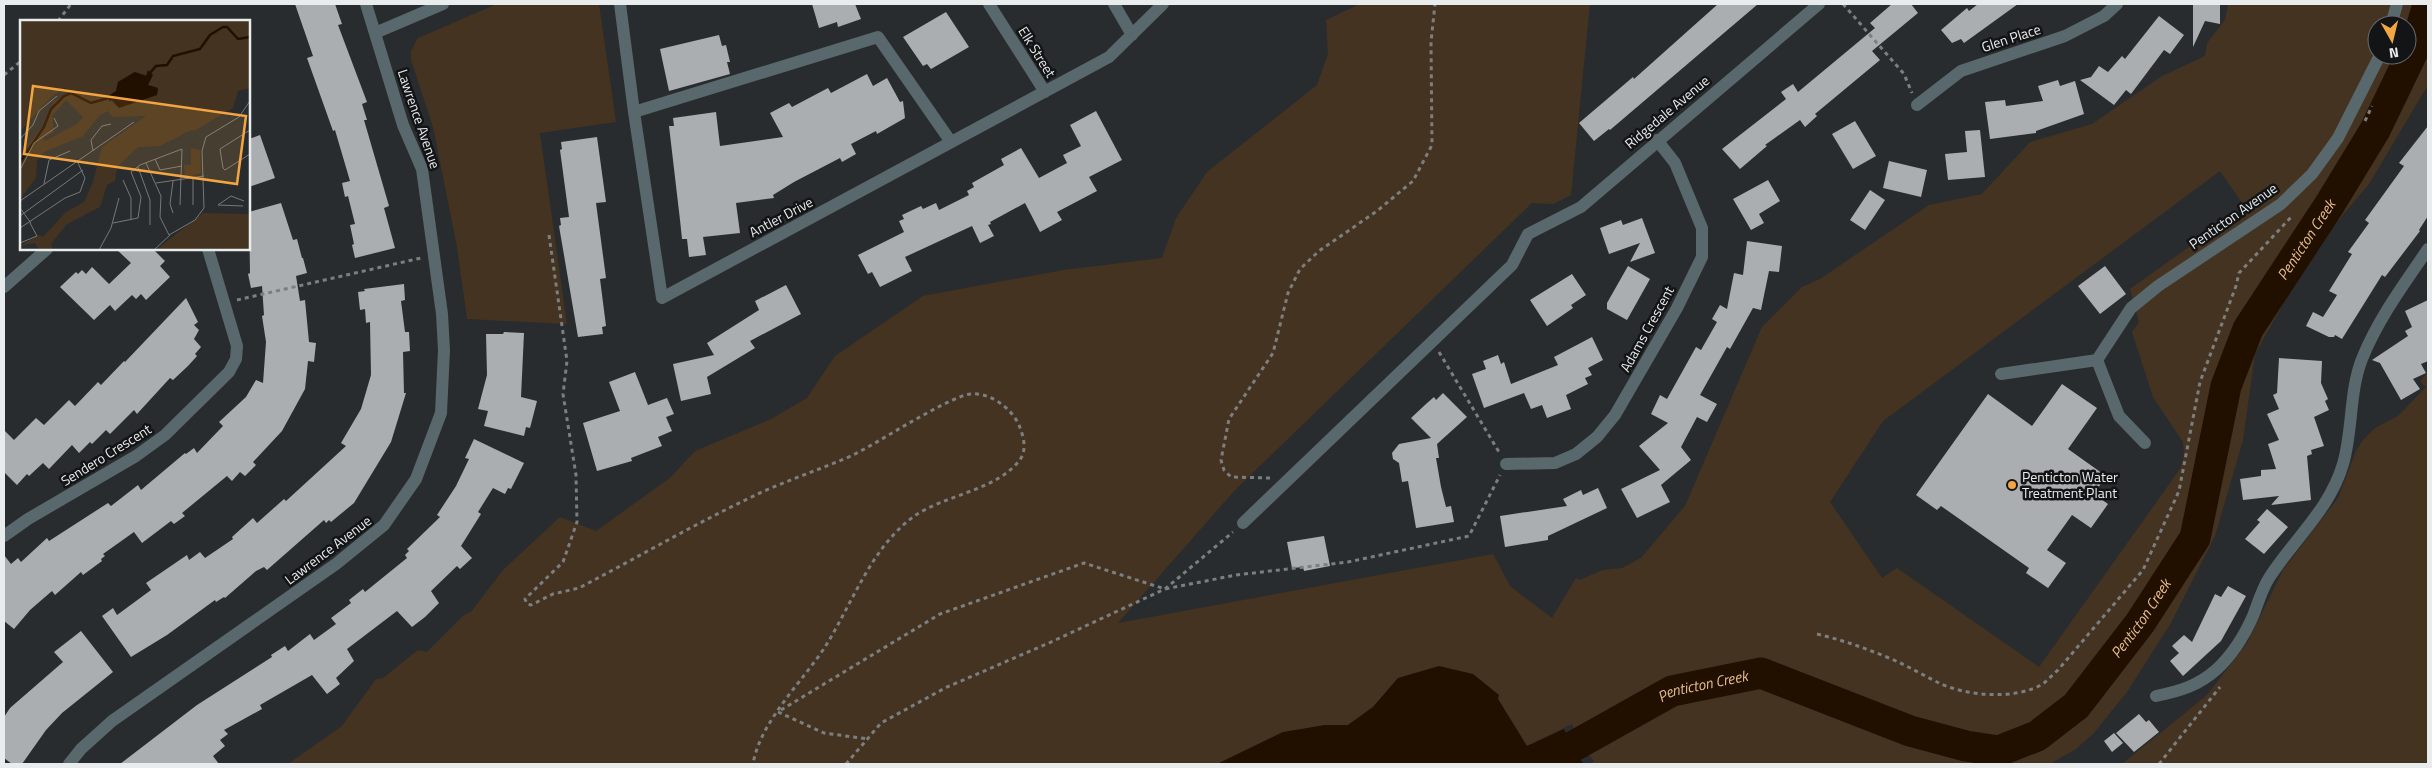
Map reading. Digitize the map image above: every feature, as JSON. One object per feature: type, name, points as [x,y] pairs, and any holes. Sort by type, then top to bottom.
[{"type":"street","name":"Lawrence Avenue","points":[[69,764],[81,749],[112,721],[336,564],[384,525],[416,479],[441,412],[443,341],[434,255],[422,169],[404,125],[366,4]]},
{"type":"street","points":[[375,33],[444,4]]},
{"type":"street","name":"Antler Drive","points":[[620,4],[662,298],[1109,57],[1163,4]]},
{"type":"street","name":"Elk Street","points":[[989,4],[1045,92]]},
{"type":"street","points":[[1114,4],[1132,35]]},
{"type":"street","name":"Ridgedale Avenue","points":[[1433,341],[1512,265],[1528,234],[1581,207],[1819,4]]},
{"type":"street","name":"Glen Place","points":[[1917,105],[1961,71],[2065,36],[2104,16],[2117,4]]},
{"type":"street","points":[[634,112],[878,37],[951,142]]},
{"type":"street","name":"Penticton Avenue","points":[[2097,360],[2131,308],[2158,286],[2281,204],[2312,174],[2338,138],[2375,65]]},
{"type":"street","name":"Adams Crescent","points":[[1506,464],[1555,463],[1576,454],[1597,437],[1620,407],[1677,308],[1702,258],[1702,228],[1675,163],[1658,140]]},
{"type":"street","points":[[2156,696],[2182,691],[2200,683],[2218,668],[2236,645],[2252,619],[2268,580],[2276,567],[2327,501],[2344,463],[2361,361],[2389,306],[2428,249]]},
{"type":"street","points":[[4,288],[46,250]]},
{"type":"street","name":"Sendero Crescent","points":[[6,531],[136,456],[165,435],[229,372],[236,360],[237,346],[208,250]]},
{"type":"street","points":[[1243,523],[1433,341]]},
{"type":"street","points":[[2001,374],[2097,360],[2119,416],[2145,443]]},
{"type":"path","points":[[59,20],[71,4]]},
{"type":"path","points":[[1290,478],[1231,477],[1224,470],[1221,460],[1229,419],[1273,352],[1288,292],[1300,269],[1319,251],[1377,211],[1413,181],[1432,145],[1431,42],[1435,4]]},
{"type":"path","points":[[1843,4],[1904,74],[1917,105]]},
{"type":"path","points":[[4,75],[20,62]]},
{"type":"path","points":[[1817,634],[1854,643],[1920,672],[1937,683],[1974,693],[1998,695],[2028,690],[2043,683],[2058,670],[2142,570],[2179,491],[2200,382],[2236,286],[2239,273],[2282,225]]},
{"type":"path","points":[[550,235],[568,361],[563,394],[576,475],[577,522],[562,562],[526,599],[526,604],[531,605],[552,594],[579,588],[762,492],[853,454],[925,414],[967,394],[988,396],[1005,406],[1018,422],[1024,446],[1022,457],[1003,475],[913,516],[893,535],[878,554],[826,644],[778,712],[756,748],[753,764]]},
{"type":"path","points":[[224,303],[434,255]]},
{"type":"path","points":[[846,764],[881,723],[946,687],[1049,643],[1165,589],[1236,575],[1348,562],[1469,536],[1506,464],[1433,341]]},
{"type":"path","points":[[1165,589],[1243,523]]},
{"type":"path","points":[[778,712],[940,614],[1084,563],[1165,589]]},
{"type":"path","points":[[2159,764],[2225,681],[2218,668]]},
{"type":"path","points":[[778,712],[824,733],[868,739]]},
{"type":"shaded area","points":[[497,4],[599,4],[616,122],[540,133],[567,324],[467,319],[457,247],[433,127],[411,60],[411,51],[418,38]]},
{"type":"shaded area","points":[[1360,4],[1590,4],[1571,195],[1553,204],[1532,203],[1235,490],[1118,623],[1493,554],[1510,586],[1552,618],[1576,578],[1580,580],[1603,570],[1622,568],[1641,558],[1685,506],[1762,327],[1802,287],[1820,279],[1929,205],[1982,194],[2030,142],[2092,124],[2162,76],[2205,56],[2207,43],[2225,20],[2228,4],[2428,4],[2428,85],[2369,184],[2314,249],[2255,354],[2243,440],[2215,536],[2171,623],[2127,692],[2093,734],[2076,749],[2050,764],[1591,764],[1594,761],[1579,743],[1572,724],[1527,746],[1498,699],[1398,678],[1373,707],[1348,725],[1325,725],[1217,764],[288,764],[342,726],[376,679],[383,678],[418,650],[427,652],[464,615],[471,612],[503,570],[560,517],[596,531],[670,478],[695,451],[771,419],[807,398],[835,356],[923,296],[1063,270],[1162,258],[1176,218],[1207,172],[1317,85],[1328,54],[1326,20]],"holes":[[[2220,171],[2245,207],[2130,289],[2139,322],[2132,332],[2153,397],[2183,442],[2184,455],[2180,469],[2039,667],[1897,568],[1882,578],[1830,502],[1883,421]]]},
{"type":"shaded area","points":[[2428,371],[2428,764],[2122,764],[2207,695],[2247,643],[2283,570],[2338,498],[2356,451],[2363,440],[2375,428],[2398,416],[2426,387],[2420,382]]},
{"type":"shaded area","points":[[1439,666],[1473,674],[1499,695],[1498,699],[1527,746],[1564,729],[1576,755],[1584,764],[1217,764],[1283,732],[1325,725],[1348,725],[1373,707],[1398,678]]},
{"type":"building","points":[[295,4],[335,4],[342,24],[338,25],[367,102],[362,104],[367,120],[364,120],[389,206],[384,208],[395,248],[355,258],[350,225],[355,224],[348,196],[345,197],[342,183],[350,181],[335,130],[333,131],[307,58],[313,56]]},
{"type":"building","points":[[812,4],[855,4],[861,19],[838,27],[837,22],[819,28]]},
{"type":"building","points":[[1718,4],[1758,4],[1610,130],[1594,141],[1579,123],[1633,77],[1634,79]]},
{"type":"building","points":[[1892,4],[1911,4],[1918,13],[1872,51],[1880,60],[1815,114],[1817,116],[1805,127],[1800,120],[1765,145],[1767,146],[1740,169],[1722,149],[1786,99],[1781,92],[1793,84],[1798,92],[1875,28],[1870,23]]},
{"type":"building","points":[[1978,4],[2018,4],[1964,43],[1961,39],[1952,43],[1941,30],[1967,8],[1969,11]]},
{"type":"building","points":[[2193,4],[2220,4],[2220,24],[2205,21],[2193,47]]},
{"type":"building","points":[[946,12],[969,47],[931,69],[927,64],[923,66],[903,37]]},
{"type":"building","points":[[2159,16],[2184,35],[2170,54],[2164,50],[2131,94],[2126,90],[2114,105],[2080,80],[2091,77],[2099,66],[2108,72],[2122,56],[2125,59]]},
{"type":"building","points":[[719,35],[722,46],[726,45],[730,62],[727,62],[730,74],[669,91],[660,49]]},
{"type":"building","points":[[867,74],[873,86],[887,78],[900,102],[903,101],[905,118],[877,134],[876,131],[851,144],[856,154],[842,162],[840,158],[794,182],[773,195],[774,198],[736,203],[740,233],[703,237],[706,255],[689,257],[687,239],[682,239],[669,126],[674,126],[673,118],[716,112],[720,146],[783,137],[770,113],[789,103],[792,107],[828,88],[831,93]]},
{"type":"building","points":[[2058,80],[2060,86],[2075,81],[2084,114],[2036,131],[2036,133],[1990,139],[1985,102],[2005,100],[2006,106],[2043,101],[2038,86]]},
{"type":"building","points":[[1096,111],[1122,160],[1089,177],[1097,191],[1057,212],[1062,220],[1040,232],[1025,203],[990,222],[991,224],[988,225],[994,236],[980,243],[972,226],[905,257],[912,271],[880,287],[872,272],[868,274],[858,255],[904,232],[899,221],[904,219],[902,215],[921,206],[923,209],[936,203],[939,210],[969,195],[967,191],[974,187],[972,183],[1004,165],[1001,159],[1021,148],[1039,178],[1067,163],[1063,155],[1081,146],[1070,125]]},
{"type":"building","points":[[1855,121],[1876,156],[1853,169],[1832,134]]},
{"type":"building","points":[[2428,126],[2428,216],[2420,231],[2385,277],[2382,275],[2342,339],[2335,335],[2334,337],[2329,337],[2306,326],[2313,312],[2323,317],[2337,295],[2329,291],[2352,254],[2348,252],[2369,223],[2365,220],[2404,166],[2399,163]]},
{"type":"building","points":[[1980,130],[1985,177],[1948,180],[1945,154],[1967,152],[1965,131]]},
{"type":"building","points":[[260,135],[275,178],[250,187],[250,139]]},
{"type":"building","points":[[597,137],[606,202],[596,203],[606,278],[600,279],[606,326],[602,327],[603,334],[578,337],[559,226],[561,225],[560,218],[569,217],[560,150],[562,149],[561,142]]},
{"type":"building","points":[[1889,161],[1927,170],[1921,197],[1883,188]]},
{"type":"building","points":[[1768,180],[1780,201],[1759,214],[1764,223],[1751,230],[1733,199]]},
{"type":"building","points":[[1870,190],[1885,200],[1865,230],[1850,220]]},
{"type":"building","points":[[281,203],[293,240],[297,239],[307,273],[296,276],[300,301],[305,300],[309,342],[316,343],[314,362],[308,361],[305,389],[282,431],[253,462],[256,465],[245,476],[240,472],[232,481],[227,476],[182,513],[185,516],[174,524],[171,521],[142,543],[134,532],[103,554],[105,556],[101,559],[102,561],[83,575],[81,572],[55,595],[52,591],[30,610],[14,629],[4,621],[4,555],[11,564],[18,558],[21,562],[47,538],[49,541],[108,503],[111,506],[138,485],[141,490],[185,453],[194,448],[197,453],[223,426],[219,422],[246,397],[256,380],[263,383],[266,342],[262,316],[264,315],[262,286],[251,288],[248,274],[250,273],[250,212]]},
{"type":"building","points":[[1642,218],[1655,253],[1630,262],[1640,243],[1609,254],[1600,228],[1621,220],[1623,225]]},
{"type":"building","points":[[1747,241],[1782,246],[1779,272],[1769,271],[1761,310],[1753,308],[1730,349],[1727,347],[1700,395],[1717,404],[1707,422],[1697,417],[1681,447],[1691,460],[1661,485],[1670,502],[1637,518],[1621,489],[1660,470],[1639,446],[1668,423],[1651,414],[1660,395],[1667,399],[1696,347],[1701,350],[1717,322],[1712,319],[1720,305],[1727,309],[1734,273],[1743,275]]},
{"type":"building","points":[[117,250],[154,250],[165,261],[160,266],[170,277],[146,300],[141,294],[136,299],[132,295],[115,311],[110,305],[94,320],[60,287],[76,272],[78,274],[82,270],[86,274],[92,267],[109,284],[131,263]]},
{"type":"building","points":[[1628,266],[1650,279],[1627,320],[1607,309],[1607,303]]},
{"type":"building","points":[[2105,266],[2126,294],[2100,314],[2078,286]]},
{"type":"building","points":[[1572,274],[1586,295],[1571,305],[1573,308],[1547,326],[1530,300]]},
{"type":"building","points":[[404,284],[405,300],[401,301],[405,332],[409,332],[410,351],[403,352],[404,393],[406,393],[391,442],[354,503],[331,522],[329,520],[326,523],[324,520],[267,570],[264,567],[256,571],[225,598],[216,602],[215,600],[167,635],[131,657],[102,616],[113,608],[117,615],[151,590],[146,583],[187,555],[189,560],[200,552],[205,558],[233,539],[232,537],[253,518],[257,523],[284,499],[286,501],[346,446],[341,443],[361,409],[371,375],[370,322],[366,323],[365,309],[360,310],[358,292],[365,291],[364,289]]},
{"type":"building","points":[[786,285],[801,314],[750,341],[755,348],[707,377],[711,394],[681,401],[673,364],[714,355],[707,343],[759,310],[755,301]]},
{"type":"building","points":[[186,298],[198,322],[194,325],[199,330],[194,339],[201,347],[195,354],[197,356],[188,366],[173,380],[170,378],[137,414],[134,410],[110,434],[106,430],[92,444],[90,442],[79,453],[72,445],[49,469],[43,463],[29,476],[27,474],[17,485],[4,472],[4,430],[14,440],[36,418],[44,425],[69,400],[75,406],[98,382],[101,385],[125,362]]},
{"type":"building","points":[[2428,300],[2428,361],[2421,364],[2426,373],[2413,379],[2420,389],[2401,400],[2380,363],[2372,360],[2408,336],[2405,331],[2412,327],[2405,311]]},
{"type":"building","points":[[504,332],[524,333],[521,397],[537,401],[530,428],[526,427],[524,436],[484,426],[488,411],[478,409],[487,375],[486,334],[503,334]]},
{"type":"building","points":[[1592,337],[1603,360],[1588,368],[1592,375],[1585,378],[1588,384],[1566,395],[1571,409],[1547,418],[1542,405],[1531,409],[1524,393],[1484,408],[1472,374],[1486,369],[1483,361],[1498,355],[1501,364],[1504,362],[1511,384],[1558,365],[1554,357]]},
{"type":"building","points":[[2279,358],[2322,361],[2321,383],[2328,399],[2325,401],[2329,410],[2314,417],[2324,446],[2311,450],[2312,454],[2307,456],[2311,500],[2271,505],[2279,496],[2243,500],[2240,479],[2261,476],[2261,470],[2276,469],[2268,444],[2279,440],[2267,414],[2279,409],[2273,395],[2277,393]]},
{"type":"building","points":[[635,372],[648,405],[667,398],[674,414],[666,417],[672,431],[658,437],[662,446],[631,458],[632,461],[597,471],[583,423],[620,411],[609,382]]},
{"type":"building","name":"Penticton Water Treatment Plant","points":[[2062,384],[2097,408],[2068,449],[2106,476],[2094,494],[2108,504],[2091,528],[2072,515],[2047,550],[2066,563],[2048,588],[2026,573],[2029,568],[1941,506],[1937,510],[1916,495],[1988,394],[2032,426]]},
{"type":"building","points":[[1443,393],[1467,417],[1437,444],[1439,458],[1436,458],[1441,487],[1446,507],[1451,506],[1454,522],[1416,528],[1408,481],[1402,482],[1399,463],[1393,459],[1392,453],[1399,444],[1431,438],[1411,418],[1434,397],[1436,400]]},
{"type":"building","points":[[474,439],[524,463],[511,489],[508,488],[505,494],[493,488],[478,512],[481,514],[461,546],[472,558],[460,569],[457,566],[431,591],[439,603],[425,617],[412,627],[397,611],[347,649],[354,661],[336,678],[340,684],[327,694],[312,675],[260,705],[262,709],[224,730],[228,734],[220,740],[225,746],[213,756],[219,764],[120,764],[197,705],[272,657],[271,655],[285,646],[288,651],[310,634],[314,640],[336,624],[331,618],[351,603],[349,600],[363,589],[365,592],[407,558],[405,555],[409,551],[407,549],[440,517],[437,515],[456,486],[469,459],[465,458]]},
{"type":"building","points":[[1598,488],[1607,508],[1548,536],[1548,540],[1505,547],[1500,516],[1567,506],[1563,499],[1581,490],[1583,495]]},
{"type":"building","points":[[2267,509],[2288,527],[2264,554],[2245,539],[2260,522],[2257,520]]},
{"type":"building","points":[[1324,536],[1330,566],[1304,571],[1303,567],[1292,568],[1287,542]]},
{"type":"building","points":[[2228,586],[2246,596],[2221,641],[2183,676],[2170,661],[2179,653],[2172,646],[2184,635],[2192,642],[2215,594],[2221,597]]},
{"type":"building","points":[[81,631],[113,672],[62,713],[46,730],[22,764],[12,764],[4,758],[4,717],[10,708],[63,662],[54,652]]},
{"type":"building","points":[[2139,714],[2146,722],[2149,720],[2159,732],[2134,752],[2116,733]]},
{"type":"building","points":[[2114,733],[2123,743],[2112,752],[2104,741]]},
{"type":"waterway","name":"Penticton Creek","points":[[1548,764],[1572,747],[1672,691],[1761,673],[1910,731],[1966,746],[1999,751],[2037,736],[2076,706],[2140,623],[2195,538],[2226,386],[2248,329],[2330,204],[2375,130],[2416,45],[2428,5]]},
{"type":"place","name":"Penticton Water Treatment Plant","points":[[2012,485]]}]
